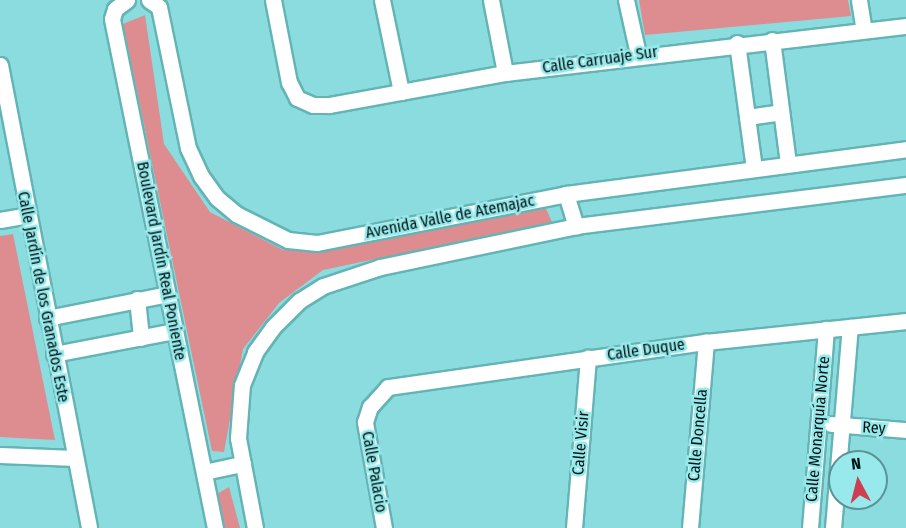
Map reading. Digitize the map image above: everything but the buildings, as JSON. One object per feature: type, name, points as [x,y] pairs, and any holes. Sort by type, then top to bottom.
[{"type":"street","name":"Boulevard Jardín Real Poniente","points":[[127,0],[115,9],[112,19],[215,528]]},
{"type":"street","name":"Avenida Valle de Atemajac","points":[[149,0],[159,7],[188,148],[201,176],[217,198],[258,226],[288,240],[316,243],[566,194],[906,149]]},
{"type":"street","name":"Calle Carruaje Sur","points":[[273,0],[289,82],[297,98],[313,105],[329,105],[505,73],[638,54],[906,26]]},
{"type":"street","points":[[382,0],[401,92]]},
{"type":"street","points":[[491,0],[505,73]]},
{"type":"street","points":[[626,0],[638,54]]},
{"type":"street","points":[[859,0],[864,30]]},
{"type":"street","points":[[772,40],[788,164]]},
{"type":"street","points":[[737,43],[754,169]]},
{"type":"street","name":"Calle Jardín de los Granados Este","points":[[0,64],[3,99],[89,528]]},
{"type":"street","points":[[747,117],[781,112]]},
{"type":"street","name":"Avenida Valle de Atemajac","points":[[243,464],[238,412],[242,385],[255,352],[273,327],[300,301],[350,275],[576,226],[906,185]]},
{"type":"street","points":[[566,194],[576,226]]},
{"type":"street","points":[[0,220],[27,215]]},
{"type":"street","points":[[47,318],[168,294]]},
{"type":"street","points":[[137,299],[141,338]]},
{"type":"street","name":"Calle Duque","points":[[388,387],[706,342],[906,321]]},
{"type":"street","name":"Calle Monarquía Norte","points":[[833,528],[850,327]]},
{"type":"street","name":"Calle Monarquía Norte","points":[[810,528],[826,329]]},
{"type":"street","points":[[54,354],[175,331]]},
{"type":"street","name":"Calle Doncella","points":[[690,528],[706,342]]},
{"type":"street","name":"Calle Visir","points":[[574,528],[588,358]]},
{"type":"street","name":"Calle Palacio","points":[[384,528],[365,422],[370,406],[388,387]]},
{"type":"street","name":"Rey","points":[[818,422],[841,426],[906,430]]},
{"type":"street","points":[[0,455],[75,458]]},
{"type":"street","points":[[204,472],[243,464],[255,528]]},
{"type":"shaded area","points":[[639,0],[848,0],[851,16],[645,35]]},
{"type":"shaded area","points":[[145,15],[164,144],[210,212],[283,250],[330,250],[544,204],[552,222],[323,270],[279,303],[243,349],[224,452],[212,451],[123,24]]},
{"type":"shaded area","points":[[13,234],[55,440],[0,437],[0,236]]},
{"type":"shaded area","points":[[229,487],[240,528],[222,528],[215,495]]}]
